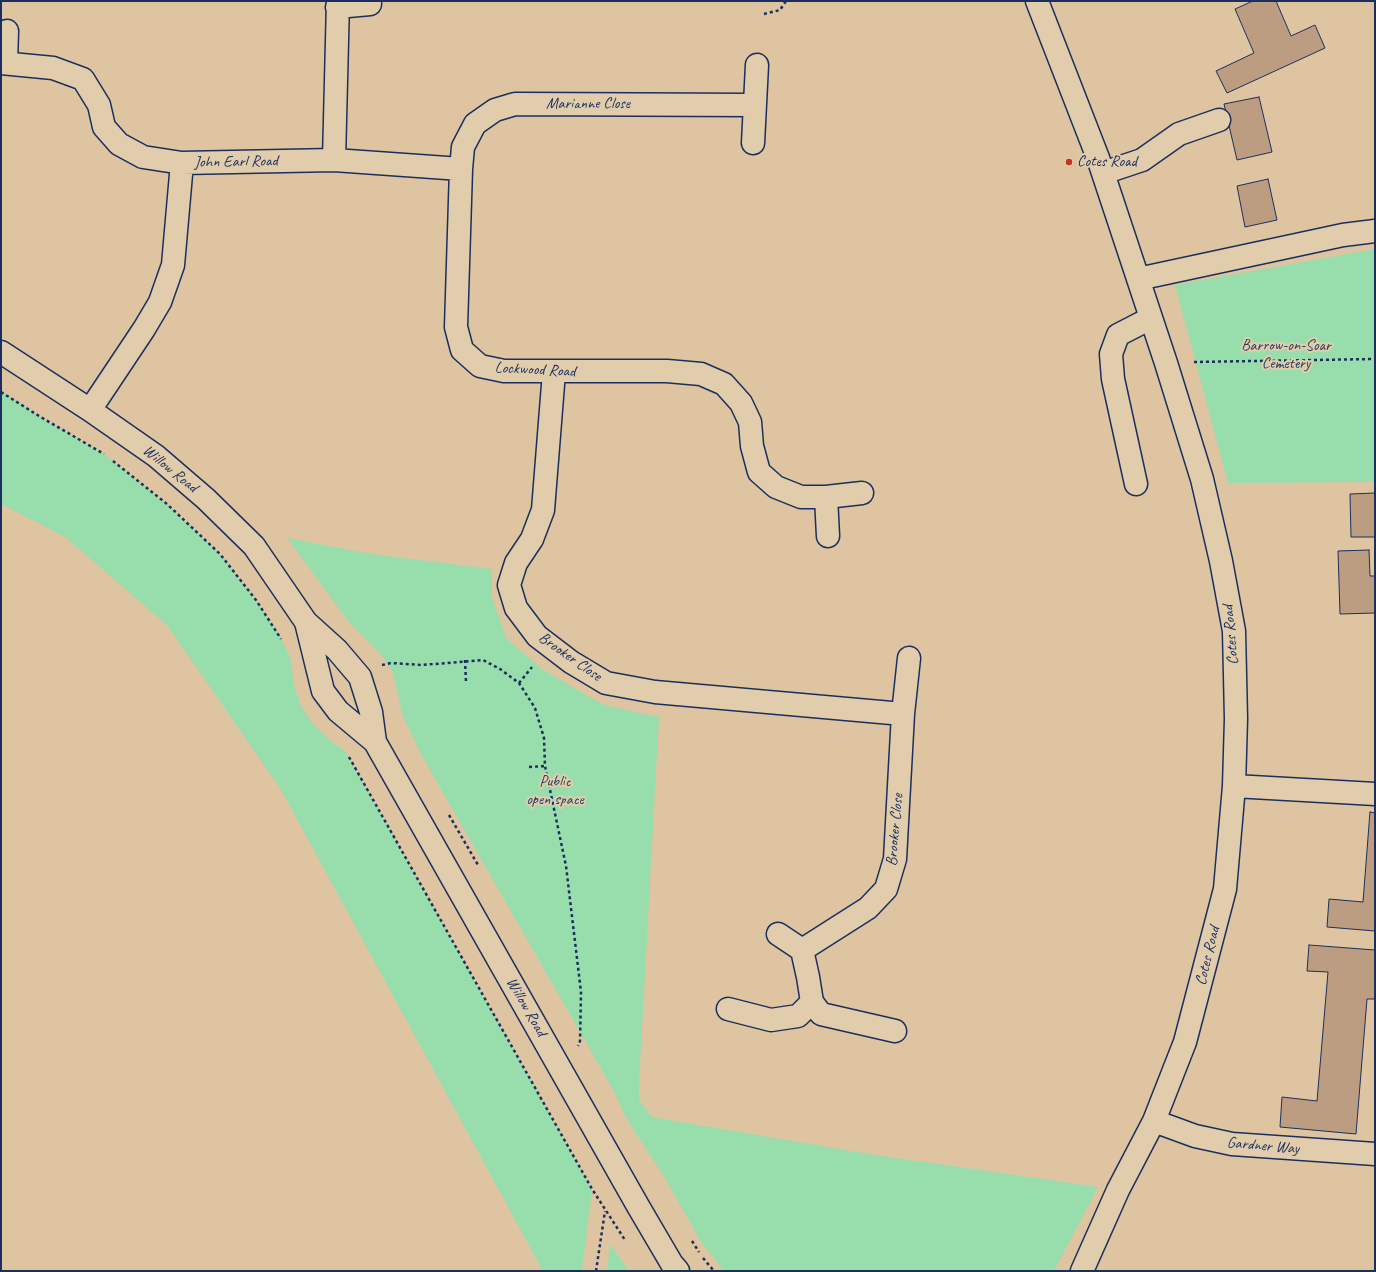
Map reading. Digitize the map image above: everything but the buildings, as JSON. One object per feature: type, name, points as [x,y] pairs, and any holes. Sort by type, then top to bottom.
[{"type":"street","name":"Cotes Road","points":[[1037,1],[1103,173],[1166,363],[1202,479],[1222,561],[1234,631],[1236,720],[1234,786],[1225,890],[1185,1042],[1154,1121],[1118,1190],[1082,1271]]},
{"type":"street","points":[[370,4],[337,4],[334,160],[461,170]]},
{"type":"street","points":[[7,31],[4,62],[53,68],[83,79],[99,106],[104,127],[119,144],[142,156],[182,163]]},
{"type":"street","points":[[753,142],[757,65]]},
{"type":"street","name":"Marianne Close","points":[[461,170],[463,147],[476,124],[495,110],[515,104],[755,105]]},
{"type":"street","points":[[1103,173],[1142,160],[1179,134],[1218,120]]},
{"type":"street","name":"John Earl Road","points":[[90,410],[144,329],[160,302],[173,266],[182,163],[334,160]]},
{"type":"street","name":"Lockwood Road","points":[[461,170],[456,327],[462,350],[480,366],[504,372],[667,371],[701,374],[724,384],[741,403],[750,422],[752,446],[759,472],[776,487],[801,497],[826,497],[862,493]]},
{"type":"street","points":[[1138,279],[1343,235],[1375,231]]},
{"type":"street","points":[[1136,484],[1113,379],[1111,354],[1118,335],[1151,318]]},
{"type":"street","name":"Willow Road","points":[[1,352],[90,410],[156,456],[206,499],[254,546],[306,622],[337,650],[360,678],[371,712],[375,742]]},
{"type":"street","name":"Brooker Close","points":[[554,372],[543,510],[532,539],[516,563],[509,585],[516,608],[538,636],[571,662],[606,682],[613,684],[655,692],[903,714]]},
{"type":"street","points":[[826,497],[828,536]]},
{"type":"street","name":"Willow Road","points":[[306,622],[323,691],[338,711],[375,742],[642,1212],[672,1264],[678,1271]]},
{"type":"street","name":"Brooker Close","points":[[802,950],[868,908],[886,889],[895,859],[903,714],[909,658]]},
{"type":"street","points":[[1234,786],[1375,794]]},
{"type":"street","points":[[778,934],[802,950],[812,1002],[821,1014],[895,1031]]},
{"type":"street","points":[[728,1009],[771,1020],[798,1016],[812,1002]]},
{"type":"street","name":"Gardner Way","points":[[1154,1121],[1195,1136],[1232,1144],[1375,1154]]},
{"type":"path","points":[[764,14],[780,10],[786,1]]},
{"type":"path","points":[[1166,363],[1375,359]]},
{"type":"path","points":[[1,392],[108,457],[167,504],[220,554],[256,600],[278,632],[284,644]]},
{"type":"path","points":[[360,678],[386,664],[391,663],[422,665],[465,660],[483,660],[500,668],[518,683],[535,708],[544,738],[545,766],[566,866],[580,984],[580,1041],[566,1078]]},
{"type":"path","points":[[465,660],[466,682]]},
{"type":"path","points":[[386,664],[387,670]]},
{"type":"path","points":[[346,752],[592,1189],[625,1240]]},
{"type":"path","points":[[529,767],[545,766]]},
{"type":"path","points":[[446,809],[480,870]]},
{"type":"path","points":[[575,1039],[578,1046]]},
{"type":"path","points":[[596,1271],[606,1210]]},
{"type":"path","points":[[690,1238],[714,1271]]},
{"type":"green space","name":"Barrow-on-Soar Cemetery","points":[[1375,249],[1375,482],[1228,483],[1175,285]]},
{"type":"green space","points":[[1,390],[39,416],[108,457],[167,504],[220,554],[256,600],[278,632],[290,657],[294,685],[301,706],[313,724],[328,739],[346,752],[592,1189],[582,1271],[543,1271],[280,788],[167,625],[64,536],[1,504]]},
{"type":"green space","name":"Public open space","points":[[287,538],[371,554],[492,569],[492,598],[507,639],[543,670],[604,705],[659,717],[639,1082],[639,1100],[652,1117],[868,1154],[1098,1187],[1054,1271],[724,1271],[701,1242],[665,1178],[626,1118],[615,1093],[422,756],[402,714],[393,672],[382,656],[349,622]]},
{"type":"green space","points":[[610,1244],[629,1271],[607,1271]]},
{"type":"place","name":"Cotes Road","points":[[1069,162]]}]
